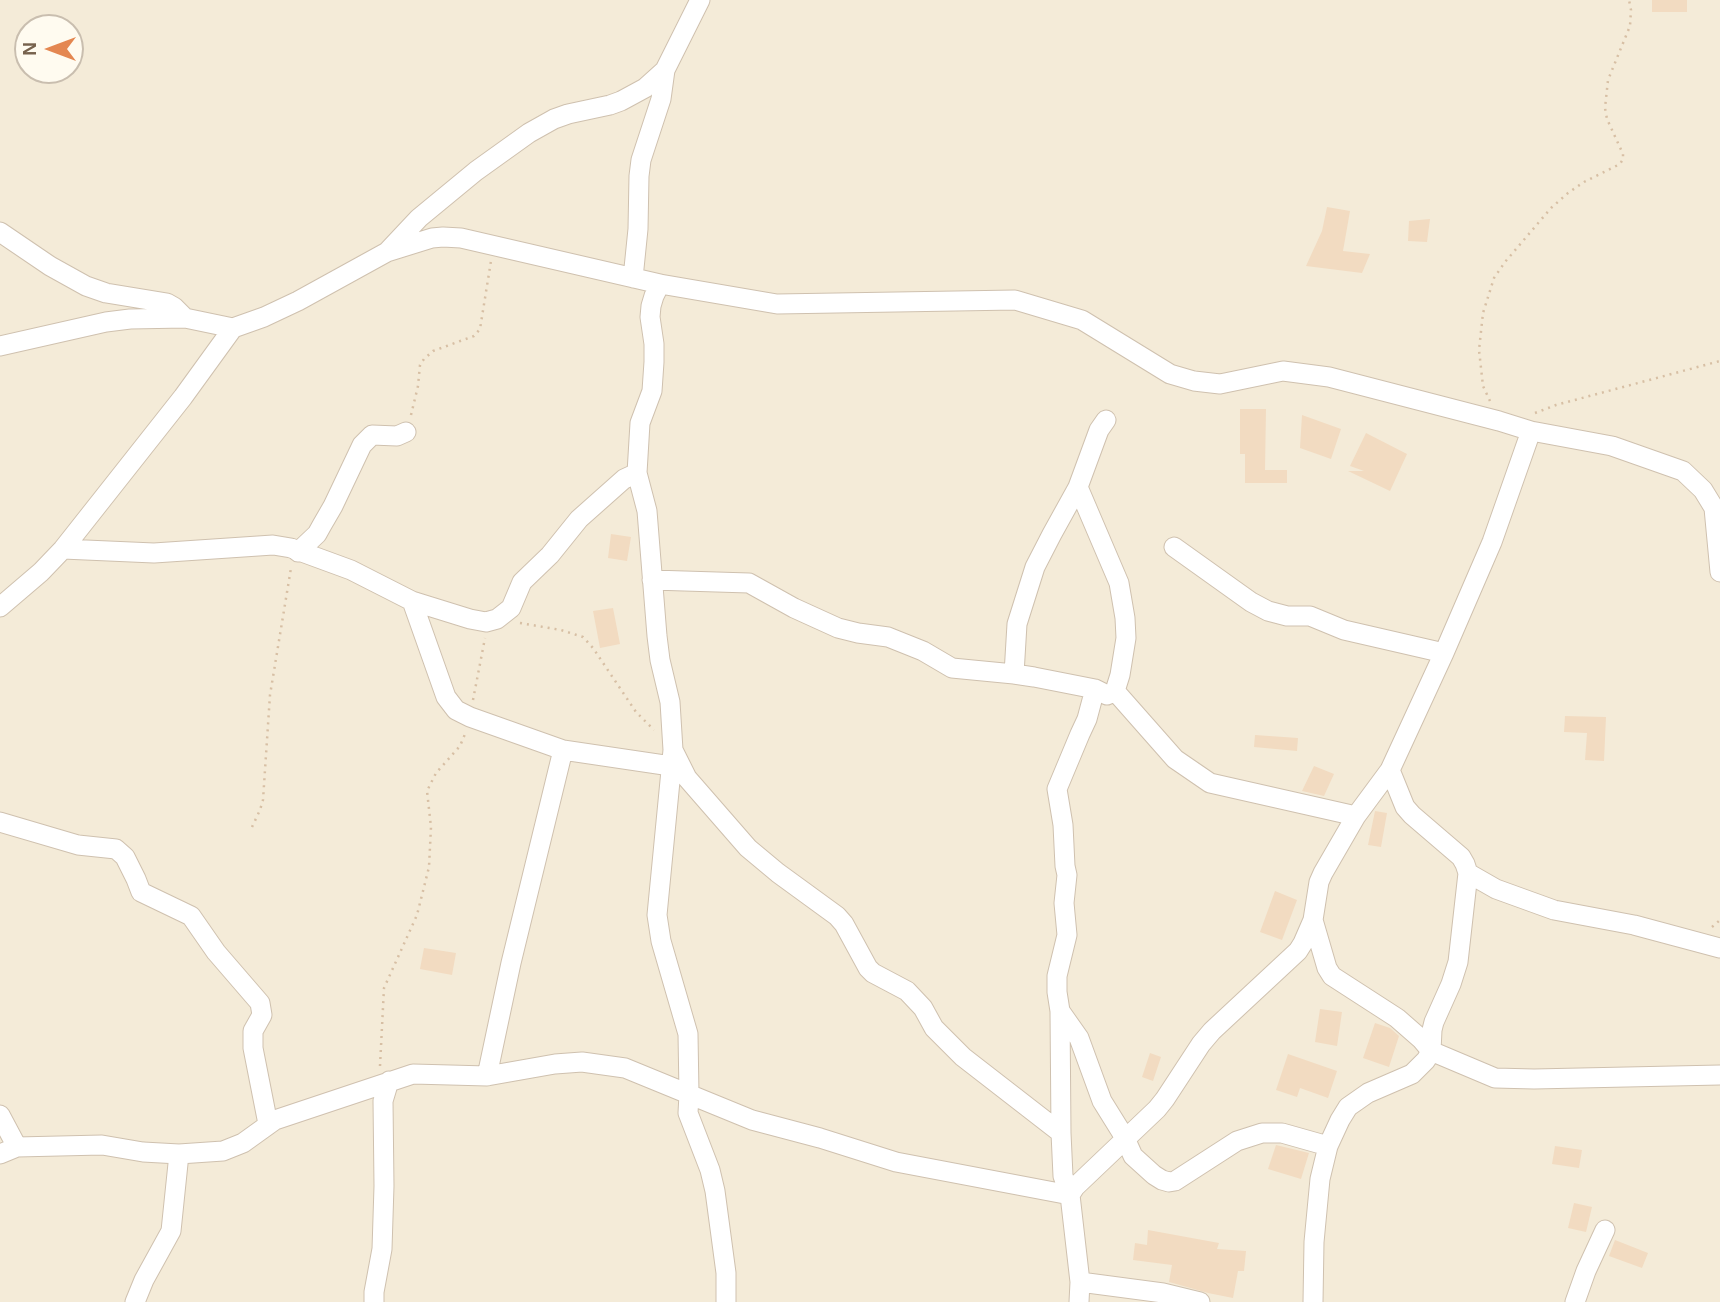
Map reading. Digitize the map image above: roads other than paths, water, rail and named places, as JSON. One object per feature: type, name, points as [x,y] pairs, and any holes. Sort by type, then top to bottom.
[{"type":"street","points":[[633,278],[641,160],[661,99],[665,70],[700,0]]},
{"type":"street","points":[[387,252],[419,218],[529,133],[568,114],[621,101],[645,88],[665,70]]},
{"type":"street","points":[[0,232],[86,286],[106,293],[167,303],[185,318]]},
{"type":"street","points":[[0,346],[130,319],[185,318],[233,328],[298,301],[387,252],[443,237],[494,245],[660,284],[778,304],[1015,300],[1082,320],[1170,374],[1194,381],[1220,384],[1283,371],[1329,377],[1514,426],[1612,446],[1683,471],[1703,490],[1714,508],[1720,572]]},
{"type":"street","points":[[660,284],[651,306],[654,344],[652,391],[640,423],[638,473],[647,511],[660,660],[670,702],[672,758],[657,915],[661,941],[688,1034],[688,1113],[710,1170],[716,1198],[726,1273],[726,1302]]},
{"type":"street","points":[[0,607],[63,549],[183,397],[233,328]]},
{"type":"street","points":[[1014,674],[1017,624],[1035,567],[1078,486],[1099,430],[1106,420]]},
{"type":"street","points":[[1070,1195],[1165,1099],[1200,1044],[1212,1031],[1298,951],[1303,943],[1313,920],[1323,873],[1356,816],[1390,770],[1492,542],[1514,426]]},
{"type":"street","points":[[298,552],[323,525],[362,444],[372,435],[397,436],[406,432]]},
{"type":"street","points":[[63,549],[154,554],[273,545],[291,548],[351,570],[412,601],[470,620],[492,621],[511,608],[522,582],[550,555],[579,519],[624,479],[638,473]]},
{"type":"street","points":[[652,579],[749,583],[838,628],[888,638],[923,651],[952,668],[1014,674],[1095,689],[1107,695],[1115,691],[1124,657],[1125,618],[1119,583],[1078,486]]},
{"type":"street","points":[[1174,547],[1251,602],[1268,611],[1287,616],[1310,616],[1353,633],[1444,653]]},
{"type":"street","points":[[412,601],[446,698],[456,710],[563,750],[672,758],[748,848],[837,916],[873,973],[907,991],[923,1008],[934,1028],[963,1057],[1061,1133]]},
{"type":"street","points":[[1095,689],[1087,719],[1057,789],[1067,875],[1064,903],[1068,936],[1057,976],[1060,1011],[1061,1133],[1063,1176],[1070,1195],[1079,1292],[1163,1293],[1200,1302]]},
{"type":"street","points":[[1115,691],[1175,759],[1210,783],[1356,816]]},
{"type":"street","points":[[487,1076],[511,963],[563,750]]},
{"type":"street","points":[[1313,1302],[1314,1242],[1320,1179],[1328,1146],[1348,1107],[1368,1093],[1412,1074],[1426,1060],[1431,1051],[1434,1021],[1458,962],[1468,873],[1461,857],[1405,807],[1390,770]]},
{"type":"street","points":[[0,822],[78,845],[116,849],[125,857],[141,892],[191,916],[216,952],[260,1003],[262,1015],[253,1031],[253,1048],[268,1124]]},
{"type":"street","points":[[1468,873],[1496,889],[1554,910],[1634,925],[1720,948]]},
{"type":"street","points":[[1313,920],[1327,968],[1332,976],[1397,1018],[1431,1051],[1495,1078],[1720,1074]]},
{"type":"street","points":[[1060,1011],[1079,1038],[1102,1101],[1137,1160],[1162,1180],[1175,1181],[1237,1140],[1262,1133],[1282,1133],[1328,1146]]},
{"type":"street","points":[[0,1115],[9,1151],[102,1145],[143,1152],[179,1154],[223,1151],[243,1143],[275,1120],[412,1074],[487,1076],[582,1062],[625,1068],[752,1120],[896,1162],[1070,1195]]},
{"type":"street","points":[[374,1302],[382,1249],[382,1109],[385,1082]]},
{"type":"street","points":[[135,1302],[171,1231],[179,1154]]},
{"type":"street","points":[[1575,1302],[1605,1230]]}]
